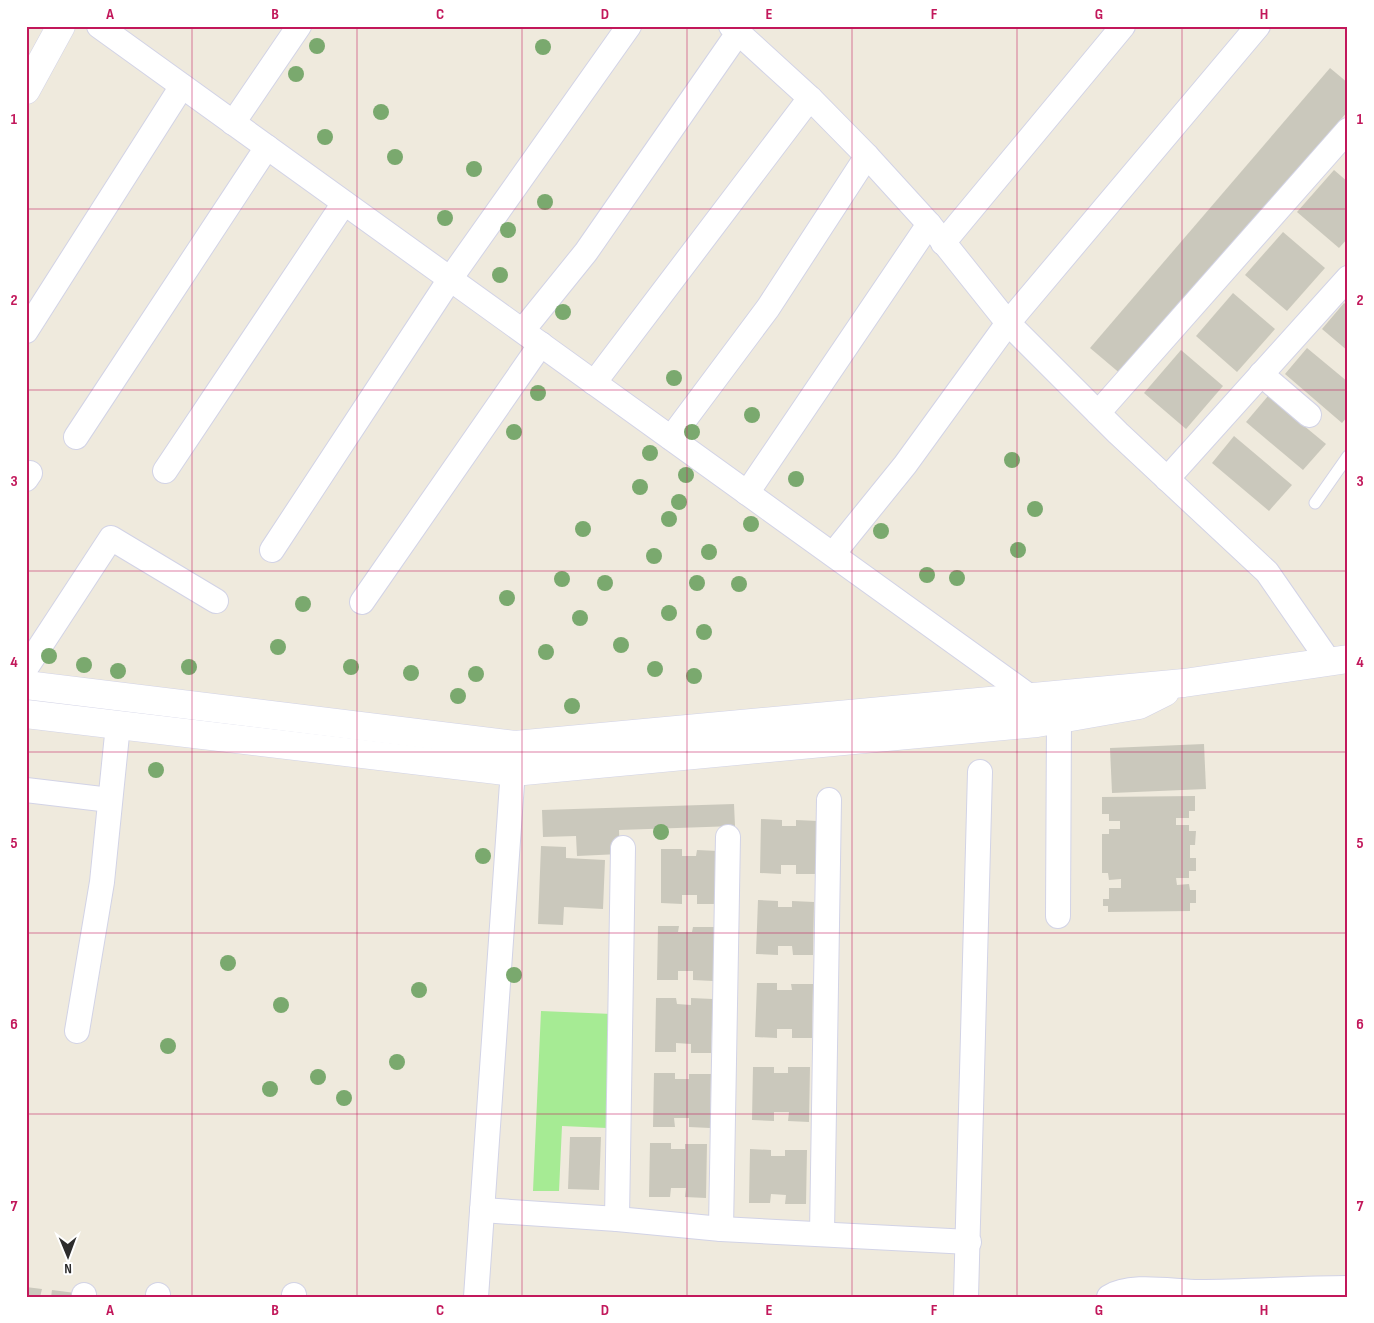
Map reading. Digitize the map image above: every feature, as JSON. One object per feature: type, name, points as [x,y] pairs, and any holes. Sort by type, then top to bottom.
[{"type":"street","points":[[27,88],[62,26]]},
{"type":"street","points":[[99,26],[1029,696]]},
{"type":"street","points":[[233,123],[299,26]]},
{"type":"street","points":[[272,550],[450,279],[629,26]]},
{"type":"street","points":[[943,243],[1123,26]]},
{"type":"street","points":[[833,554],[905,465],[1008,323],[1258,26]]},
{"type":"street","points":[[362,602],[586,252],[735,30],[810,98],[867,156],[928,224],[1008,323],[1098,414],[1267,572],[1338,659]]},
{"type":"street","points":[[26,331],[182,86]]},
{"type":"street","points":[[594,383],[810,98]]},
{"type":"street","points":[[1098,414],[1348,130]]},
{"type":"street","points":[[76,437],[267,147]]},
{"type":"street","points":[[671,438],[768,308],[867,156]]},
{"type":"street","points":[[165,470],[344,203]]},
{"type":"street","points":[[747,493],[928,224]]},
{"type":"street","points":[[1167,479],[1261,374],[1346,284]]},
{"type":"street","points":[[1261,374],[1309,415]]},
{"type":"street","points":[[26,668],[111,538],[216,601]]},
{"type":"street","points":[[26,685],[515,745],[1184,683],[1338,659]]},
{"type":"street","points":[[26,714],[513,772],[1058,719],[1139,705],[1184,683]]},
{"type":"street","points":[[1058,719],[1058,916]]},
{"type":"street","points":[[77,1031],[102,882],[118,725]]},
{"type":"street","points":[[476,1297],[515,745]]},
{"type":"street","points":[[966,1297],[969,1242],[980,772]]},
{"type":"street","points":[[26,790],[110,800]]},
{"type":"street","points":[[822,1234],[829,800]]},
{"type":"street","points":[[721,1228],[728,837]]},
{"type":"street","points":[[617,1219],[623,848]]},
{"type":"street","points":[[482,1210],[721,1228],[969,1242]]},
{"type":"street","points":[[1109,1297],[1116,1292],[1132,1289],[1200,1294],[1310,1292],[1348,1288]]},
{"type":"lane","points":[[1315,503],[1348,456]]},
{"type":"green space","points":[[541,1011],[612,1014],[607,1128],[562,1126],[559,1191],[533,1191]]},
{"type":"building","points":[[1330,68],[1348,83],[1348,111],[1122,375],[1090,348]]},
{"type":"building","points":[[1334,170],[1348,182],[1348,238],[1339,248],[1297,212]]},
{"type":"building","points":[[1283,232],[1325,268],[1287,311],[1245,275]]},
{"type":"building","points":[[1233,293],[1275,329],[1237,372],[1196,336]]},
{"type":"building","points":[[1344,303],[1348,306],[1348,351],[1322,329]]},
{"type":"building","points":[[1307,348],[1348,382],[1348,416],[1342,423],[1285,374]]},
{"type":"building","points":[[1181,350],[1223,386],[1186,429],[1144,393]]},
{"type":"building","points":[[1268,396],[1326,444],[1303,470],[1246,422]]},
{"type":"building","points":[[1234,436],[1292,485],[1269,511],[1212,463]]},
{"type":"building","points":[[1204,744],[1206,789],[1112,793],[1110,748]]},
{"type":"building","points":[[1195,796],[1195,811],[1189,811],[1189,818],[1176,818],[1176,825],[1189,825],[1189,831],[1196,831],[1195,845],[1190,845],[1190,858],[1196,858],[1196,871],[1189,871],[1189,878],[1176,878],[1177,885],[1189,884],[1190,890],[1196,890],[1196,903],[1190,903],[1190,911],[1108,912],[1108,906],[1103,906],[1103,899],[1109,899],[1109,888],[1121,888],[1121,879],[1109,880],[1108,873],[1102,873],[1102,834],[1109,834],[1109,829],[1120,829],[1120,821],[1109,821],[1109,814],[1102,814],[1102,797]]},
{"type":"building","points":[[734,804],[735,826],[619,830],[620,854],[577,856],[576,836],[543,837],[542,810]]},
{"type":"building","points":[[761,819],[782,820],[782,826],[796,826],[796,820],[818,821],[816,874],[796,874],[796,865],[781,865],[781,874],[760,873]]},
{"type":"building","points":[[541,846],[566,847],[566,858],[605,860],[603,909],[564,907],[563,925],[538,924]]},
{"type":"building","points":[[661,849],[682,849],[682,856],[696,856],[697,850],[718,851],[717,904],[697,904],[697,895],[682,895],[682,904],[661,903]]},
{"type":"building","points":[[758,900],[778,901],[778,907],[792,907],[792,901],[814,902],[813,955],[793,955],[792,946],[778,946],[778,955],[756,954]]},
{"type":"building","points":[[658,926],[679,926],[678,932],[692,932],[693,927],[714,927],[713,981],[693,980],[693,971],[678,971],[678,980],[657,980]]},
{"type":"building","points":[[757,983],[777,983],[777,990],[792,990],[791,984],[813,984],[812,1038],[792,1038],[792,1029],[777,1029],[777,1038],[755,1037]]},
{"type":"building","points":[[656,998],[676,998],[677,1004],[691,1005],[691,998],[713,999],[711,1053],[691,1053],[691,1044],[676,1043],[676,1052],[655,1052]]},
{"type":"building","points":[[753,1067],[774,1067],[774,1073],[788,1073],[788,1067],[810,1067],[809,1122],[788,1121],[789,1112],[774,1112],[774,1121],[752,1120]]},
{"type":"building","points":[[654,1073],[675,1073],[675,1079],[689,1079],[689,1074],[711,1074],[710,1128],[689,1127],[689,1118],[674,1118],[675,1127],[653,1127]]},
{"type":"building","points":[[570,1137],[601,1137],[599,1190],[568,1189]]},
{"type":"building","points":[[650,1143],[671,1143],[671,1149],[685,1149],[685,1144],[707,1144],[706,1198],[685,1197],[686,1188],[671,1188],[670,1197],[649,1197]]},
{"type":"building","points":[[750,1149],[771,1150],[771,1156],[785,1156],[785,1150],[807,1150],[806,1204],[785,1204],[786,1195],[771,1194],[770,1203],[749,1203]]},
{"type":"building","points":[[26,1287],[42,1289],[40,1297],[26,1297]]},
{"type":"building","points":[[52,1290],[83,1294],[83,1297],[51,1297]]}]
